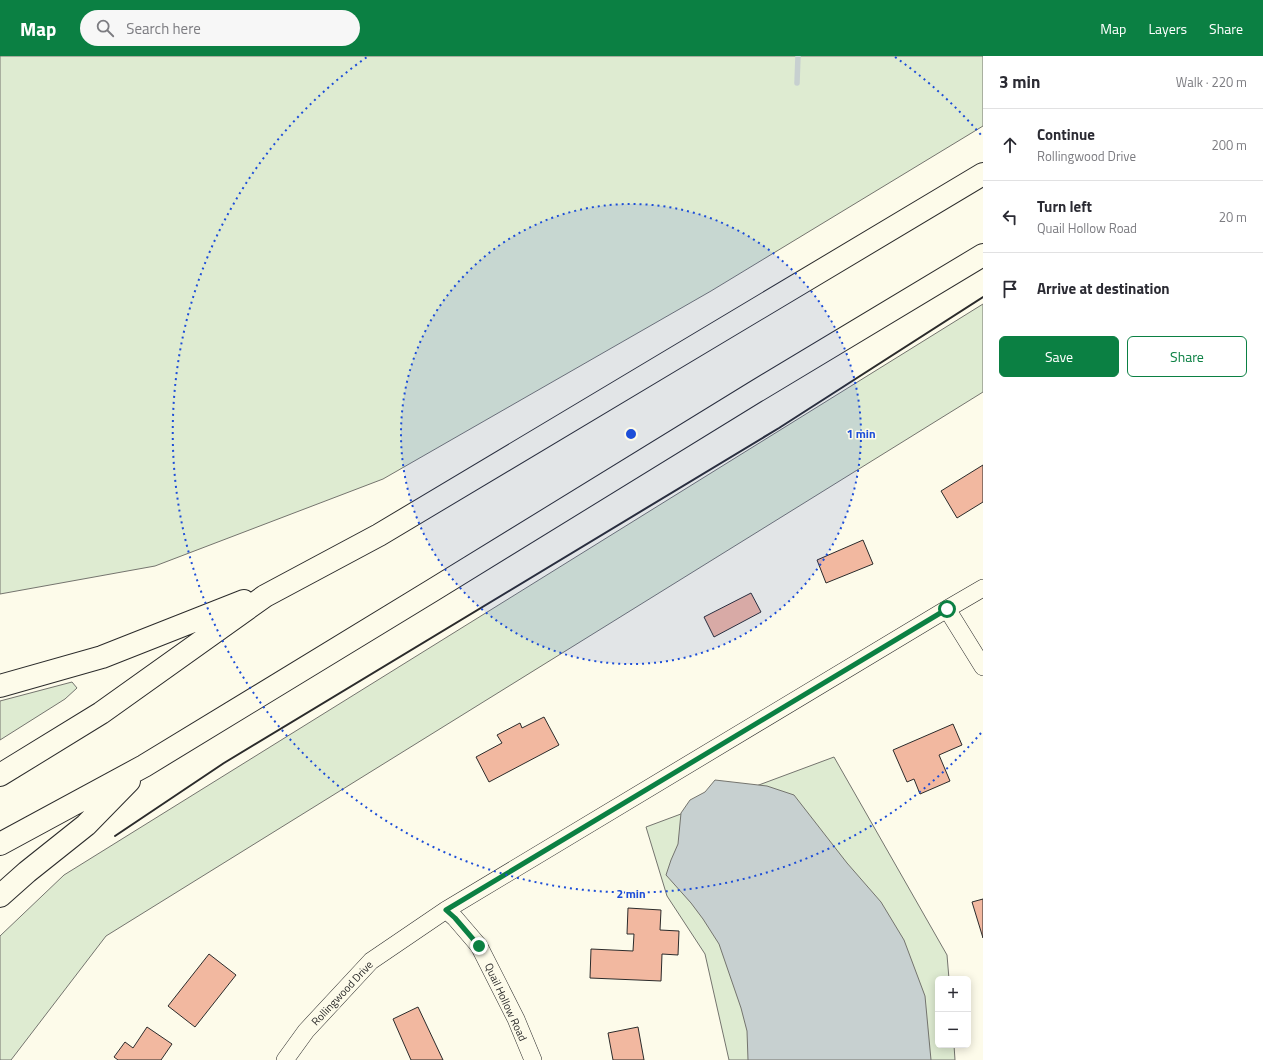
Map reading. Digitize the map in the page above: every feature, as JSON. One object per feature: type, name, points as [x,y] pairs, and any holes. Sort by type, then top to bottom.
[{"type":"highway","points":[[0,775],[101,712],[265,596],[379,535],[983,174]]},
{"type":"highway","points":[[0,844],[144,766],[755,392],[983,255]]},
{"type":"highway","points":[[0,686],[102,657],[158,636],[238,602],[265,596]]},
{"type":"highway","points":[[0,896],[27,872],[86,825],[144,766]]},
{"type":"street","name":"Rollingwood Drive","points":[[285,1060],[306,1031],[372,960],[446,910],[983,588]]},
{"type":"street","points":[[947,609],[983,667]]},
{"type":"street","name":"Quail Hollow Road","points":[[446,910],[455,918],[479,946],[516,1019],[533,1060]]},
{"type":"green space","points":[[0,56],[983,56],[983,126],[711,291],[383,479],[155,566],[0,594]]},
{"type":"green space","points":[[983,304],[983,392],[106,936],[11,1060],[0,1060],[0,936],[64,875]]},
{"type":"green space","points":[[72,682],[77,688],[65,699],[0,740],[0,701]]},
{"type":"green space","points":[[834,757],[947,955],[949,976],[935,976],[935,1048],[954,1048],[955,1060],[729,1060],[705,954],[667,896],[646,827]]},
{"type":"shaded area","points":[[715,780],[767,786],[794,795],[847,863],[881,902],[904,940],[925,996],[931,1060],[748,1060],[747,1031],[741,1008],[719,944],[691,903],[666,875],[678,844],[681,813],[690,800],[705,792]]},
{"type":"building","points":[[983,465],[983,502],[957,518],[941,491]]},
{"type":"building","points":[[863,540],[873,564],[826,583],[817,560]]},
{"type":"building","points":[[751,593],[761,612],[714,637],[704,617]]},
{"type":"building","points":[[544,717],[559,745],[489,782],[476,757],[502,743],[497,735],[520,723],[522,728]]},
{"type":"building","points":[[953,724],[962,745],[939,755],[950,781],[920,794],[914,779],[907,782],[893,750]]},
{"type":"building","points":[[983,899],[983,938],[972,902]]},
{"type":"building","points":[[628,908],[661,910],[660,930],[679,931],[678,955],[662,954],[661,981],[590,978],[591,949],[633,951],[634,934],[627,934]]},
{"type":"building","points":[[209,954],[236,975],[195,1027],[168,1006]]},
{"type":"building","points":[[418,1007],[443,1060],[411,1060],[393,1019]]},
{"type":"building","points":[[147,1027],[172,1044],[161,1060],[118,1060],[114,1057],[125,1042],[133,1048]]},
{"type":"building","points":[[638,1027],[644,1060],[613,1060],[608,1033]]},
{"type":"waterway","points":[[797,83],[798,56]]},
{"type":"wall","points":[[115,836],[224,763],[779,428],[983,297]]},
{"type":"route","points":[[479,946],[455,918],[446,910],[947,609]]}]
